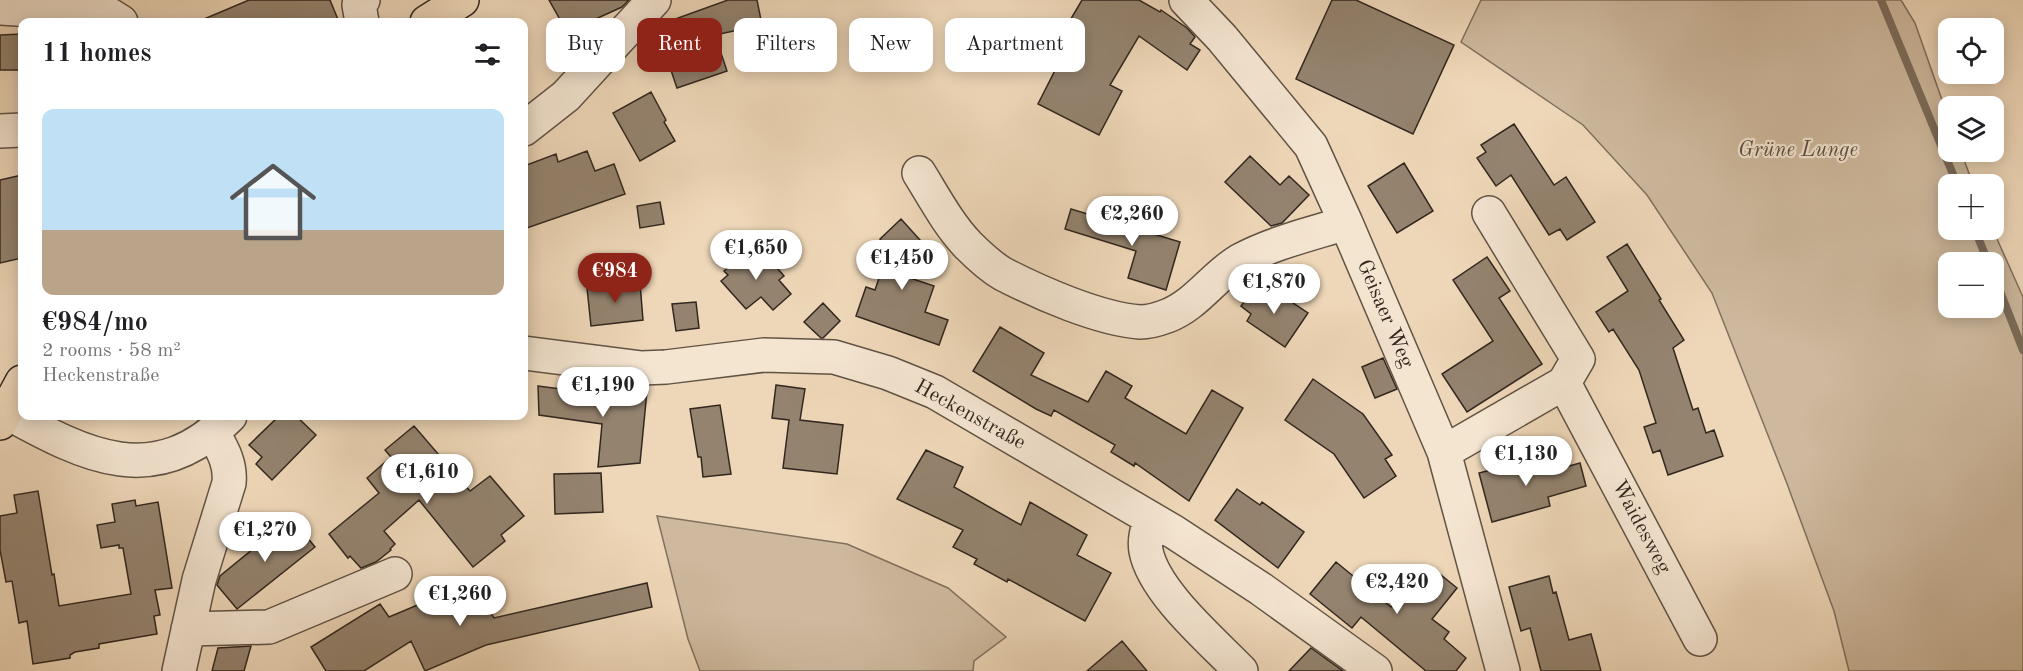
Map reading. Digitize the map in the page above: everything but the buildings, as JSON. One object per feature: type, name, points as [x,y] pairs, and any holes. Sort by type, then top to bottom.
[{"type":"main road","points":[[434,18],[462,0]]},
{"type":"main road","points":[[3,417],[18,389]]},
{"type":"street","points":[[361,18],[359,5],[363,0]]},
{"type":"street","points":[[528,126],[566,96],[654,0]]},
{"type":"street","name":"Geisaer Weg","points":[[1186,0],[1222,38],[1311,146],[1444,452],[1503,671]]},
{"type":"street","points":[[0,8],[110,15],[115,18]]},
{"type":"street","points":[[0,131],[18,130]]},
{"type":"street","points":[[919,173],[953,226],[968,244],[1002,273],[1074,306],[1120,319],[1143,322],[1166,317],[1179,310],[1193,301],[1226,270],[1261,250],[1346,223]]},
{"type":"street","points":[[1444,452],[1564,383],[1578,359],[1490,213]]},
{"type":"street","name":"Heckenstraße","points":[[528,354],[642,368],[764,355],[834,357],[888,373],[935,392],[1151,519],[1261,589],[1376,671]]},
{"type":"street","name":"Waidesweg","points":[[1564,383],[1701,639]]},
{"type":"street","points":[[3,417],[96,455],[130,461],[155,459],[183,451],[221,424],[231,470],[229,483],[199,580],[179,671]]},
{"type":"street","points":[[1151,519],[1145,538],[1146,552],[1157,579],[1180,608],[1241,671]]},
{"type":"street","points":[[188,629],[269,627],[395,574]]},
{"type":"green space","name":"Grüne Lunge","points":[[1481,0],[1901,0],[1915,23],[1941,96],[1938,96],[1938,162],[1965,162],[1969,174],[1938,174],[1938,240],[1997,240],[2003,252],[1938,252],[1938,318],[2004,318],[2004,255],[2023,297],[2023,671],[1849,671],[1834,611],[1712,293],[1647,195],[1583,125],[1461,42]]},
{"type":"green space","points":[[657,516],[847,544],[948,588],[1006,637],[974,661],[973,671],[700,671],[688,639]]},
{"type":"waterway","points":[[1881,0],[1953,174]]},
{"type":"waterway","points":[[1979,240],[1984,252]]},
{"type":"waterway","points":[[2004,302],[2023,350]]}]
